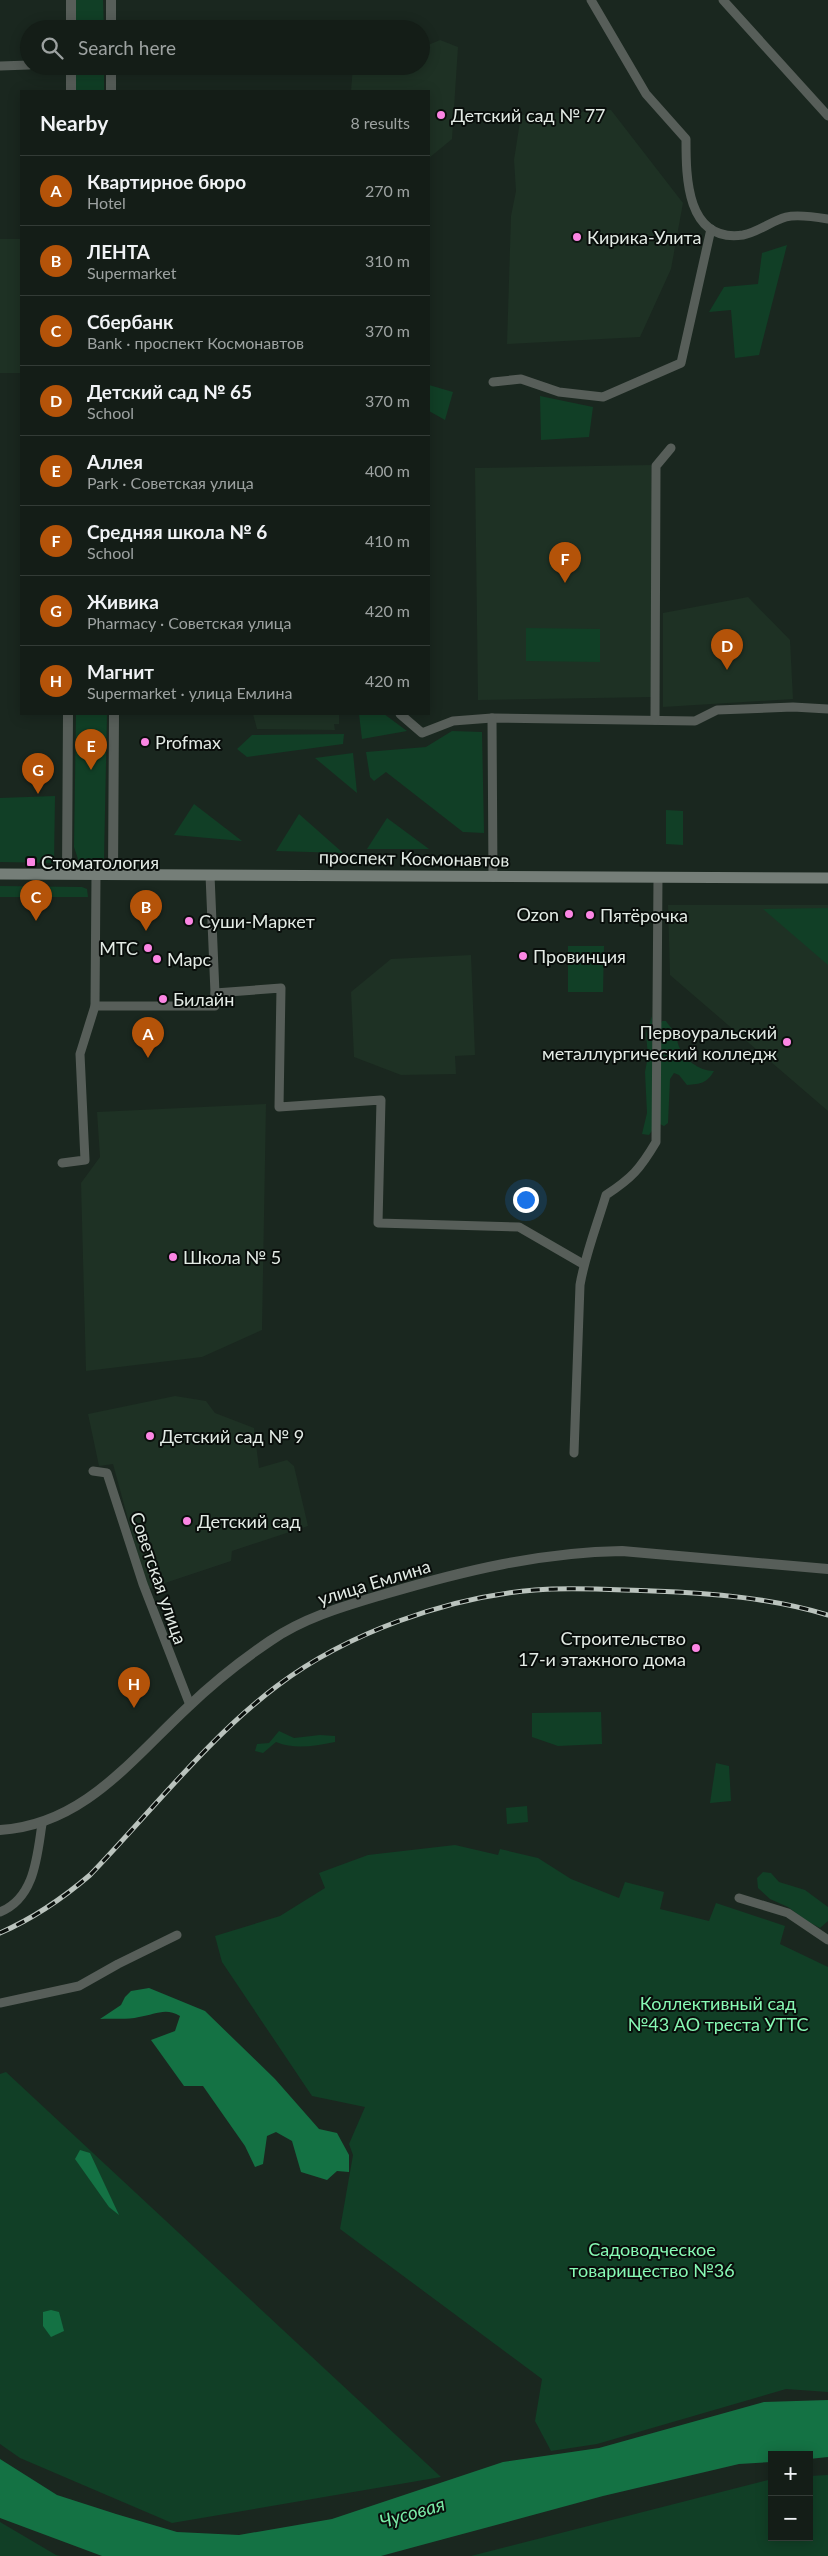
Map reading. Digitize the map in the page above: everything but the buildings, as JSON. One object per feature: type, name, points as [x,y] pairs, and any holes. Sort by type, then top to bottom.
[{"type":"main road","name":"проспект Космонавтов","points":[[0,874],[828,878]]},
{"type":"street","points":[[70,0],[71,20]]},
{"type":"street","points":[[111,0],[111,20]]},
{"type":"street","points":[[591,0],[646,94],[686,139],[686,179],[693,208],[711,229],[728,235],[744,235],[762,230],[787,217],[828,218]]},
{"type":"street","points":[[722,0],[828,116]]},
{"type":"street","points":[[0,66],[20,65]]},
{"type":"street","points":[[71,75],[71,90]]},
{"type":"street","points":[[111,75],[111,90]]},
{"type":"street","points":[[493,382],[521,379],[559,392],[603,397],[681,364],[711,229]]},
{"type":"street","points":[[655,720],[656,466],[671,448]]},
{"type":"street","points":[[401,715],[422,733],[453,721],[492,718],[695,720],[716,710],[794,707],[828,709]]},
{"type":"street","points":[[67,874],[68,715]]},
{"type":"street","points":[[113,874],[114,715]]},
{"type":"street","points":[[492,718],[493,876]]},
{"type":"street","points":[[62,1163],[85,1160],[80,1054],[94,1006],[96,874]]},
{"type":"street","points":[[94,1006],[215,1006],[210,875]]},
{"type":"street","points":[[574,1453],[580,1285],[583,1264],[589,1254],[606,1196],[630,1180],[643,1164],[656,1142],[658,878]]},
{"type":"street","points":[[215,993],[281,988],[279,1107],[381,1100],[378,1223],[520,1226],[583,1264]]},
{"type":"street","name":"Советская улица","points":[[93,1471],[107,1473],[143,1584],[190,1705]]},
{"type":"street","name":"улица Емлина","points":[[0,1830],[28,1828],[42,1824],[86,1801],[190,1705],[269,1642],[306,1620],[346,1606],[459,1573],[542,1557],[622,1551],[828,1568]]},
{"type":"street","points":[[0,1912],[7,1909],[26,1891],[34,1869],[42,1824]]},
{"type":"street","points":[[739,1898],[788,1913],[828,1940]]},
{"type":"street","points":[[0,2003],[79,1986],[118,1964],[178,1935]]},
{"type":"shaded area","name":"Детский сад № 77","points":[[440,40],[458,47],[452,139],[430,157],[430,90],[351,90],[352,75],[430,75],[430,44]]},
{"type":"shaded area","points":[[611,110],[683,203],[671,269],[640,337],[507,344],[511,216],[516,191],[514,160],[521,115]]},
{"type":"shaded area","points":[[0,239],[20,239],[20,373],[0,373]]},
{"type":"shaded area","points":[[651,465],[654,697],[478,700],[475,468]]},
{"type":"shaded area","points":[[748,597],[790,640],[793,699],[663,707],[663,613]]},
{"type":"shaded area","points":[[253,715],[339,715],[339,724],[334,724],[335,730],[257,729]]},
{"type":"shaded area","name":"Первоуральский металлургический колледж","points":[[668,905],[828,905],[828,1111],[670,975]]},
{"type":"shaded area","points":[[471,955],[475,1055],[455,1056],[456,1074],[401,1075],[354,1057],[351,992],[391,959]]},
{"type":"shaded area","name":"Школа № 5","points":[[266,1104],[262,1330],[202,1357],[86,1371],[81,1183],[100,1157],[97,1112]]},
{"type":"shaded area","points":[[175,1396],[206,1401],[215,1413],[254,1428],[259,1468],[287,1460],[294,1466],[308,1526],[232,1551],[231,1561],[147,1589],[113,1464],[99,1466],[88,1414]]},
{"type":"green space","points":[[74,0],[103,0],[104,20],[75,20]]},
{"type":"green space","points":[[75,75],[104,75],[104,90],[75,90]]},
{"type":"green space","points":[[787,245],[759,355],[735,358],[731,310],[709,312],[724,287],[758,284],[762,253]]},
{"type":"green space","points":[[430,385],[453,392],[445,420],[430,412]]},
{"type":"green space","points":[[540,396],[593,407],[589,437],[541,440]]},
{"type":"green space","points":[[526,628],[600,629],[600,662],[526,661]]},
{"type":"green space","points":[[76,715],[107,715],[104,859],[89,864],[79,862],[74,847]]},
{"type":"green space","points":[[359,715],[385,715],[407,731],[362,739]]},
{"type":"green space","points":[[452,731],[482,732],[484,833],[463,832],[386,772],[374,781],[370,777],[366,752],[426,747]]},
{"type":"green space","points":[[344,734],[343,744],[247,757],[237,749],[252,735]]},
{"type":"green space","points":[[353,753],[357,793],[315,758]]},
{"type":"green space","points":[[55,796],[54,863],[0,862],[0,798]]},
{"type":"green space","points":[[194,804],[242,841],[174,835]]},
{"type":"green space","points":[[666,810],[683,811],[683,845],[666,844]]},
{"type":"green space","points":[[299,814],[343,853],[276,851]]},
{"type":"green space","points":[[387,818],[429,849],[367,849]]},
{"type":"green space","points":[[0,886],[82,887],[87,889],[88,897],[0,897]]},
{"type":"green space","points":[[828,908],[828,965],[763,909]]},
{"type":"green space","points":[[568,946],[604,946],[603,992],[568,992]]},
{"type":"green space","points":[[652,1016],[654,1128],[649,1135],[642,1134],[647,1113],[645,1072],[648,1056],[646,1034]]},
{"type":"green space","points":[[662,1021],[666,1021],[675,1032],[680,1049],[692,1063],[703,1069],[714,1071],[703,1082],[687,1085],[679,1075],[674,1073],[670,1079],[668,1123],[664,1126],[660,1124],[660,1025]]},
{"type":"green space","points":[[601,1712],[602,1744],[558,1746],[532,1737],[532,1713]]},
{"type":"green space","points":[[279,1731],[294,1738],[320,1735],[335,1736],[335,1742],[298,1747],[276,1742],[263,1753],[255,1751],[257,1744],[269,1743]]},
{"type":"green space","points":[[716,1763],[729,1766],[731,1801],[710,1803]]},
{"type":"green space","points":[[527,1806],[528,1822],[507,1824],[506,1808]]},
{"type":"green space","points":[[455,1845],[498,1855],[500,1849],[538,1858],[571,1879],[619,1898],[625,1882],[664,1892],[660,1909],[709,1921],[716,1903],[785,1926],[780,1944],[828,1967],[828,2392],[786,2389],[597,2444],[551,2451],[535,2421],[542,2379],[340,2229],[353,2155],[349,2144],[365,2107],[312,2096],[222,1962],[215,1936],[280,1916],[325,1888],[319,1873],[368,1855]]},
{"type":"green space","points":[[763,1872],[771,1873],[779,1882],[805,1890],[828,1907],[828,1921],[820,1928],[788,1907],[770,1899],[758,1888],[757,1878]]},
{"type":"green space","points":[[6,2072],[441,2477],[172,2523],[20,2458],[0,2444],[0,2074]]},
{"type":"green space","points":[[828,2475],[828,2556],[471,2556],[768,2480],[768,2541],[813,2541],[813,2476]]},
{"type":"green space","points":[[0,2522],[56,2555],[60,2556],[0,2556]]},
{"type":"water","points":[[149,1988],[205,2011],[275,2079],[319,2129],[337,2133],[349,2155],[349,2172],[337,2171],[327,2180],[301,2172],[292,2141],[276,2132],[267,2136],[263,2164],[255,2167],[245,2146],[203,2086],[184,2086],[151,2040],[175,2031],[180,2016],[170,2012],[160,2012],[130,2018],[100,2019],[121,2005],[131,1991]]},
{"type":"water","points":[[80,2150],[90,2153],[119,2215],[109,2207],[75,2159]]},
{"type":"water","points":[[51,2310],[59,2312],[64,2331],[51,2337],[43,2326],[43,2312]]},
{"type":"water","name":"Чусовая","points":[[828,2400],[828,2457],[813,2459],[813,2451],[768,2451],[768,2462],[739,2464],[603,2496],[381,2556],[102,2556],[0,2518],[0,2459],[57,2495],[116,2514],[177,2532],[239,2535],[332,2519],[503,2462],[599,2448],[764,2402]]},
{"type":"railway","points":[[0,1933],[47,1907],[90,1875],[180,1776],[252,1706],[305,1667],[366,1634],[434,1609],[468,1600],[535,1590],[594,1589],[697,1593],[763,1600],[828,1615]]},
{"type":"place","name":"Детский сад № 77","points":[[441,115]]},
{"type":"place","name":"Кирика-Улита","points":[[577,237]]},
{"type":"place","name":"Средняя школа № 6","points":[[565,583]]},
{"type":"place","name":"Детский сад № 65","points":[[727,670]]},
{"type":"place","name":"Profmax","points":[[145,742]]},
{"type":"place","name":"Аллея","points":[[91,770]]},
{"type":"place","name":"Живика","points":[[38,794]]},
{"type":"place","name":"Стоматология","points":[[31,862]]},
{"type":"place","name":"Ozon","points":[[569,914]]},
{"type":"place","name":"Пятёрочка","points":[[590,915]]},
{"type":"place","name":"Сбербанк","points":[[36,921]]},
{"type":"place","name":"Суши-Маркет","points":[[189,921]]},
{"type":"place","name":"ЛЕНТА","points":[[146,931]]},
{"type":"place","name":"МТС","points":[[148,948]]},
{"type":"place","name":"Провинция","points":[[523,956]]},
{"type":"place","name":"Марс","points":[[157,959]]},
{"type":"place","name":"Билайн","points":[[163,999]]},
{"type":"place","name":"Первоуральский металлургический колледж","points":[[787,1042]]},
{"type":"place","name":"Квартирное бюро","points":[[148,1058]]},
{"type":"place","name":"Школа № 5","points":[[173,1257]]},
{"type":"place","name":"Детский сад № 9","points":[[150,1436]]},
{"type":"place","name":"Детский сад","points":[[187,1521]]},
{"type":"place","name":"Строительство 17-и этажного дома","points":[[696,1648]]},
{"type":"place","name":"Магнит","points":[[134,1708]]},
{"type":"park label","name":"Коллективный сад №43 АО треста УТТС","points":[[718,2014]]},
{"type":"park label","name":"Садоводческое товарищество №36","points":[[652,2259]]}]
